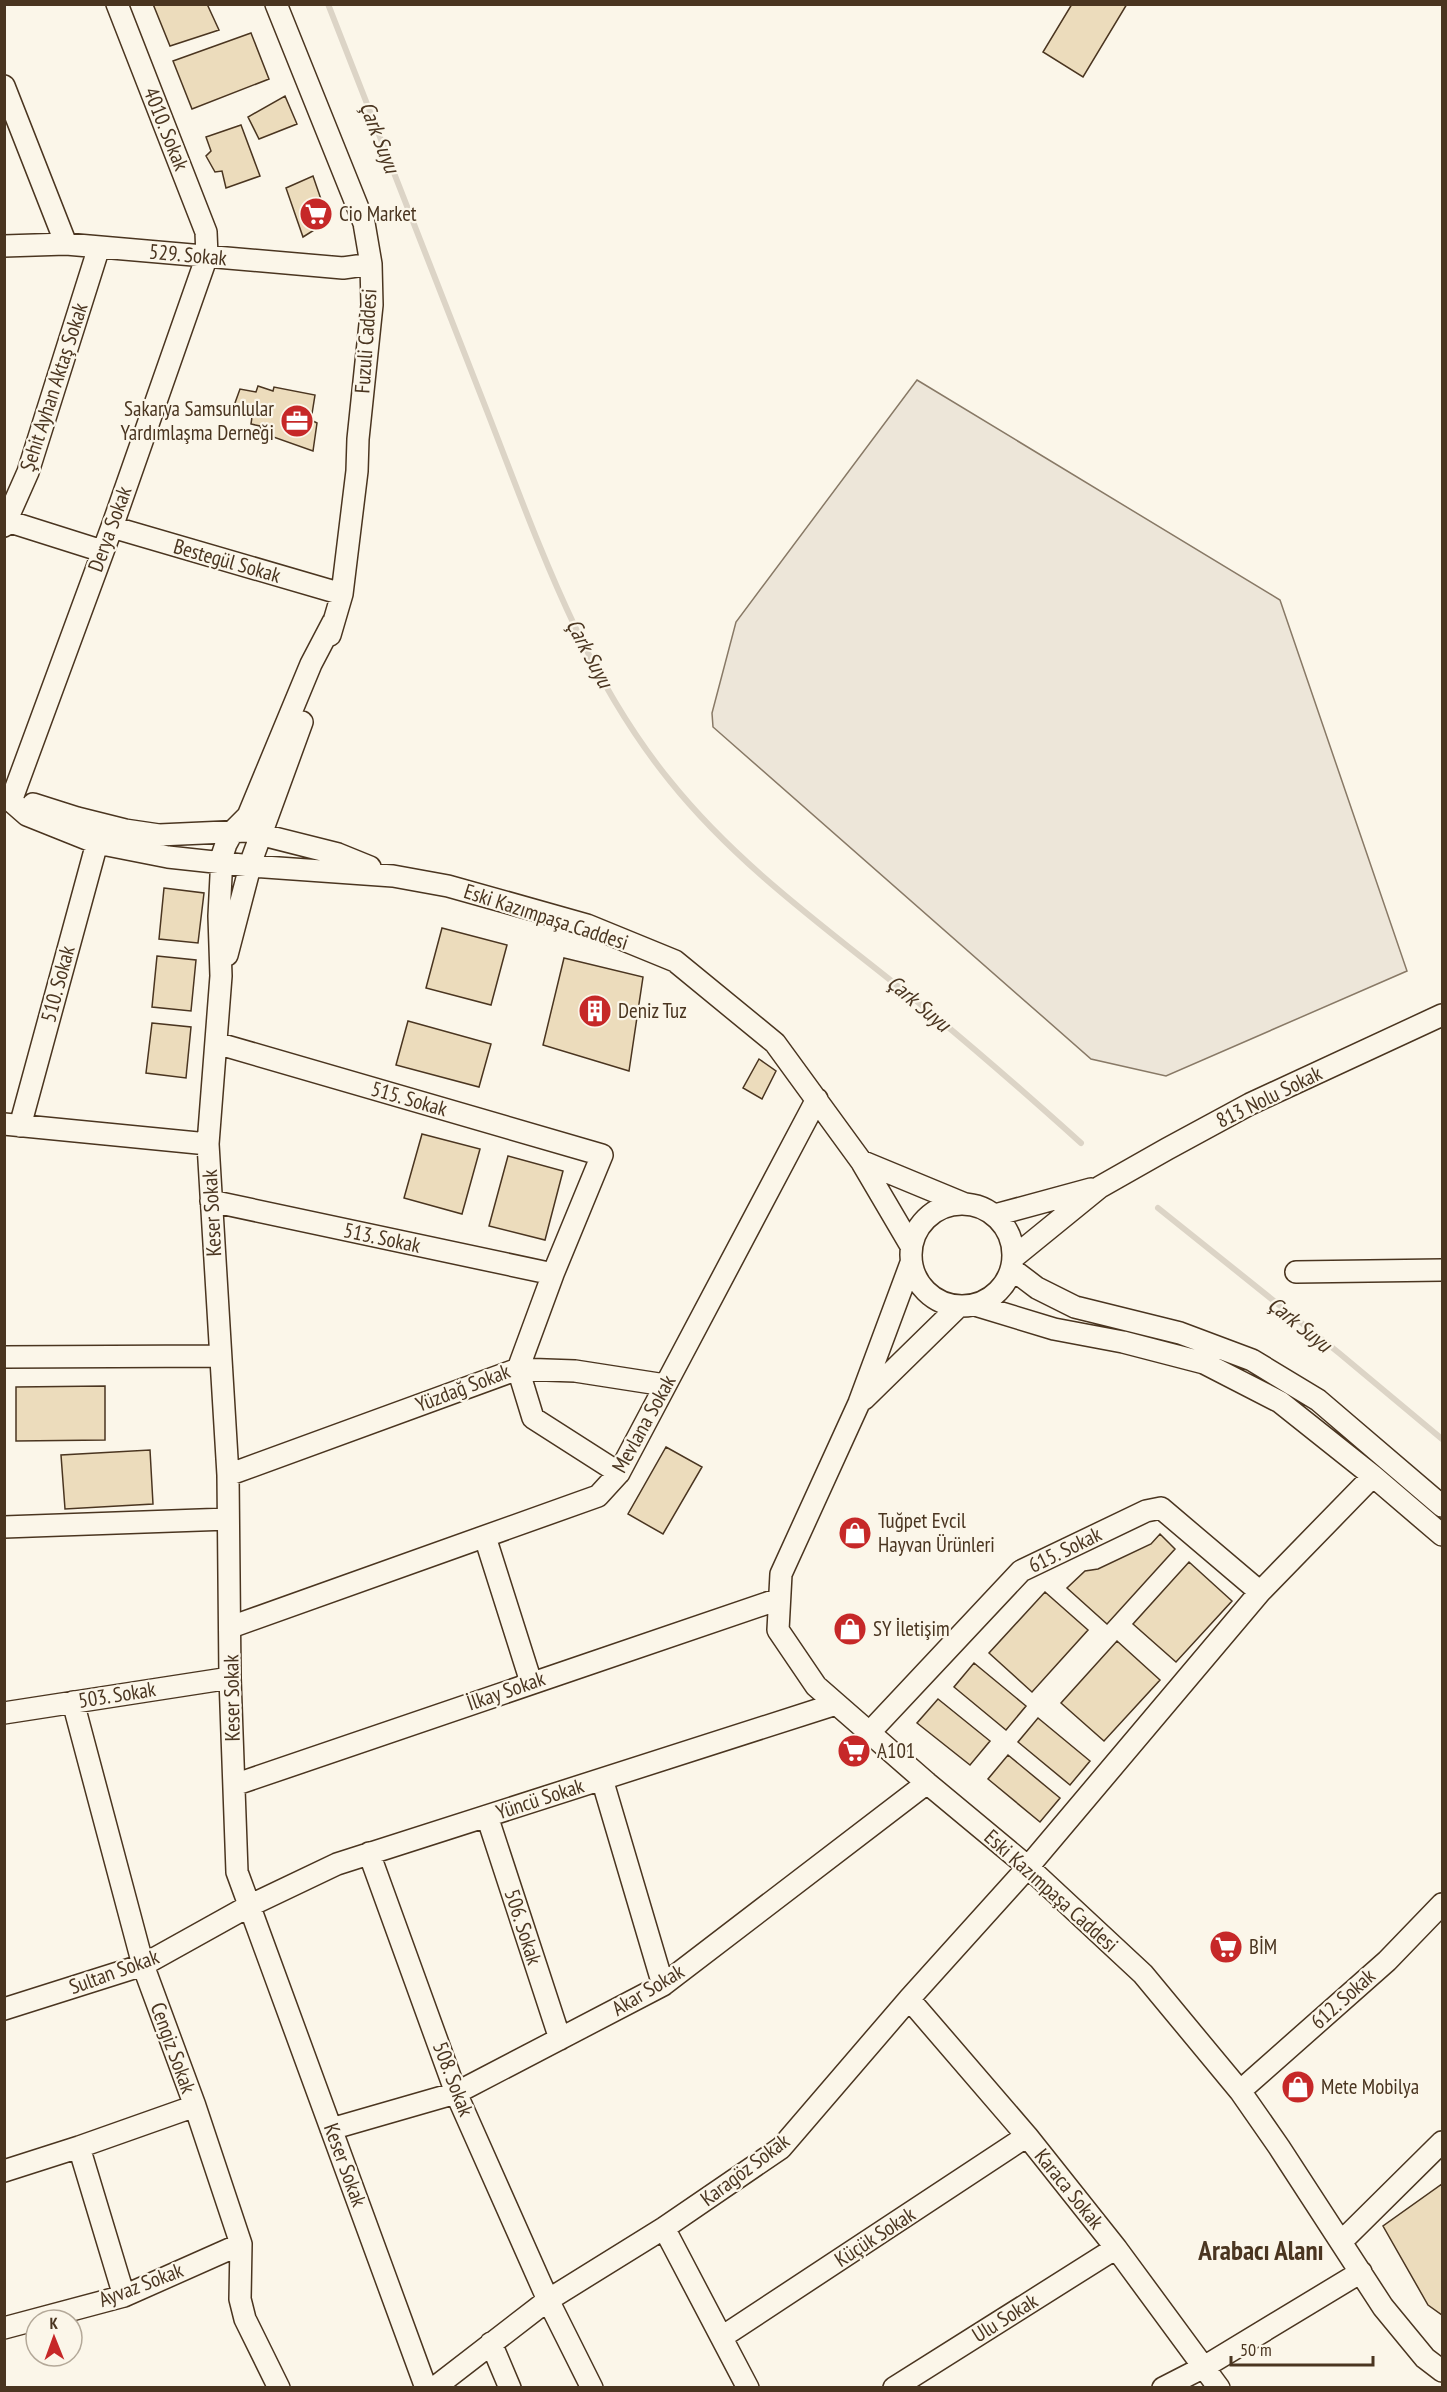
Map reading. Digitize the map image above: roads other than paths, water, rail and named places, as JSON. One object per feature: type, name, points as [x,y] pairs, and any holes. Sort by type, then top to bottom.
[{"type":"street","name":"4010. Sokak","points":[[117,4],[206,232],[207,256]]},
{"type":"street","name":"Fuzuli Caddesi","points":[[276,4],[363,223],[371,264],[372,306],[358,439],[357,471],[342,594],[333,621]]},
{"type":"street","points":[[4,86],[66,244]]},
{"type":"street","name":"529. Sokak","points":[[4,246],[66,244],[343,268],[371,264]]},
{"type":"street","name":"Şehit Ayhan Aktaş Sokak","points":[[5,522],[28,472],[99,247]]},
{"type":"street","name":"Derya Sokak","points":[[8,799],[112,527],[207,256]]},
{"type":"street","points":[[5,522],[102,551]]},
{"type":"street","name":"Bestegül Sokak","points":[[112,527],[342,594]]},
{"type":"street","points":[[221,976],[219,916],[222,863],[226,844],[233,831],[248,816],[311,664],[333,621]]},
{"type":"street","points":[[221,976],[251,866],[324,665],[333,621]]},
{"type":"street","name":"Eski Kazımpaşa Caddesi","points":[[8,799],[77,819],[159,835],[247,831],[338,854],[393,876]]},
{"type":"street","name":"Eski Kazımpaşa Caddesi","points":[[8,799],[27,815],[97,843],[168,857],[251,866],[393,876],[448,886],[587,925],[675,961],[775,1043],[861,1161],[911,1255],[859,1403],[781,1574],[778,1630],[816,1686],[868,1733],[1028,1867],[1143,1974],[1240,2091],[1383,2307],[1425,2358],[1443,2371]]},
{"type":"street","name":"510. Sokak","points":[[12,1125],[97,843]]},
{"type":"street","name":"Keser Sokak","points":[[221,976],[208,1144],[228,1475],[230,1677],[237,1872],[426,2388]]},
{"type":"street","name":"813 Nolu Sokak","points":[[1100,1187],[1250,1104],[1443,1015]]},
{"type":"street","name":"515. Sokak","points":[[216,1043],[602,1155]]},
{"type":"street","name":"Mevlana Sokak","points":[[231,1627],[598,1496],[618,1473],[817,1099]]},
{"type":"street","points":[[12,1125],[208,1144]]},
{"type":"street","name":"Yüzdağ Sokak","points":[[228,1475],[518,1369],[553,1274],[602,1155]]},
{"type":"street","points":[[861,1161],[994,1215],[1008,1234],[1013,1263],[1037,1288],[1075,1307],[1180,1333],[1252,1360],[1318,1400],[1443,1506]]},
{"type":"street","points":[[994,1215],[1100,1187]]},
{"type":"street","points":[[967,1306],[991,1297],[1004,1285],[1013,1263],[1100,1187]]},
{"type":"street","name":"513. Sokak","points":[[211,1201],[553,1274]]},
{"type":"street","points":[[966,1204],[951,1205],[937,1210],[916,1232],[911,1255],[917,1280],[927,1293],[942,1302],[967,1306],[1054,1329],[1123,1342],[1204,1363],[1280,1402],[1374,1476],[1443,1535]]},
{"type":"street","points":[[1296,1272],[1443,1270]]},
{"type":"street","name":"Eski Kazımpaşa Caddesi","points":[[859,1403],[967,1306]]},
{"type":"street","points":[[4,1357],[220,1356]]},
{"type":"street","points":[[618,1473],[533,1418],[518,1369],[575,1371],[665,1385]]},
{"type":"street","points":[[1028,1867],[1260,1592],[1374,1476]]},
{"type":"street","name":"615. Sokak","points":[[868,1733],[1021,1571],[1146,1511],[1161,1508],[1260,1592]]},
{"type":"street","points":[[4,1527],[228,1519]]},
{"type":"street","points":[[485,1537],[531,1682]]},
{"type":"street","name":"İlkay Sokak","points":[[234,1785],[779,1599]]},
{"type":"street","name":"503. Sokak","points":[[4,1713],[230,1677]]},
{"type":"street","name":"Cengiz Sokak","points":[[74,1702],[143,1965],[195,2106],[241,2244],[240,2299],[242,2309],[279,2388]]},
{"type":"street","name":"Yüncü Sokak","points":[[249,1906],[337,1864],[836,1704]]},
{"type":"street","points":[[602,1779],[663,1985]]},
{"type":"street","name":"Akar Sokak","points":[[332,2129],[456,2093],[663,1985],[927,1783]]},
{"type":"street","name":"506. Sokak","points":[[487,1816],[560,2039]]},
{"type":"street","name":"508. Sokak","points":[[369,1853],[456,2093],[548,2300],[592,2388]]},
{"type":"street","name":"Karagöz Sokak","points":[[434,2388],[548,2300],[664,2228],[781,2148],[1028,1867]]},
{"type":"street","name":"612. Sokak","points":[[1240,2091],[1387,1961],[1443,1904]]},
{"type":"street","name":"Sultan Sokak","points":[[4,2008],[143,1965],[249,1906]]},
{"type":"street","name":"Karaca Sokak","points":[[909,2000],[1027,2136],[1116,2248],[1219,2388]]},
{"type":"street","points":[[4,2171],[195,2106]]},
{"type":"street","name":"Küçük Sokak","points":[[722,2337],[1027,2136]]},
{"type":"street","points":[[1341,2242],[1443,2142]]},
{"type":"street","points":[[79,2147],[124,2296]]},
{"type":"street","points":[[664,2228],[748,2388]]},
{"type":"street","name":"Ayvaz Sokak","points":[[4,2328],[124,2296],[241,2244]]},
{"type":"street","name":"Ulu Sokak","points":[[894,2388],[1116,2248]]},
{"type":"street","points":[[1163,2388],[1204,2367],[1361,2272]]},
{"type":"street","points":[[491,2343],[510,2388]]},
{"type":"waterway","name":"Çark Suyu","points":[[328,4],[524,508],[564,604],[611,696],[639,739],[695,810],[750,865],[946,1025],[1081,1143]]},
{"type":"waterway","name":"Çark Suyu","points":[[1158,1208],[1442,1439]]},
{"type":"place","name":"Cio Market","points":[[316,214]]},
{"type":"place","name":"Sakarya Samsunlular Yardımlaşma Derneği","points":[[297,421]]},
{"type":"place","name":"Deniz Tuz","points":[[595,1011]]},
{"type":"place","name":"Tuğpet Evcil Hayvan Ürünleri","points":[[855,1533]]},
{"type":"place","name":"SY İletişim","points":[[850,1629]]},
{"type":"place","name":"A101","points":[[854,1751]]},
{"type":"place","name":"BİM","points":[[1226,1947]]},
{"type":"place","name":"Mete Mobilya","points":[[1298,2087]]},
{"type":"district","name":"Arabacı Alanı","points":[[1261,2251]]}]
